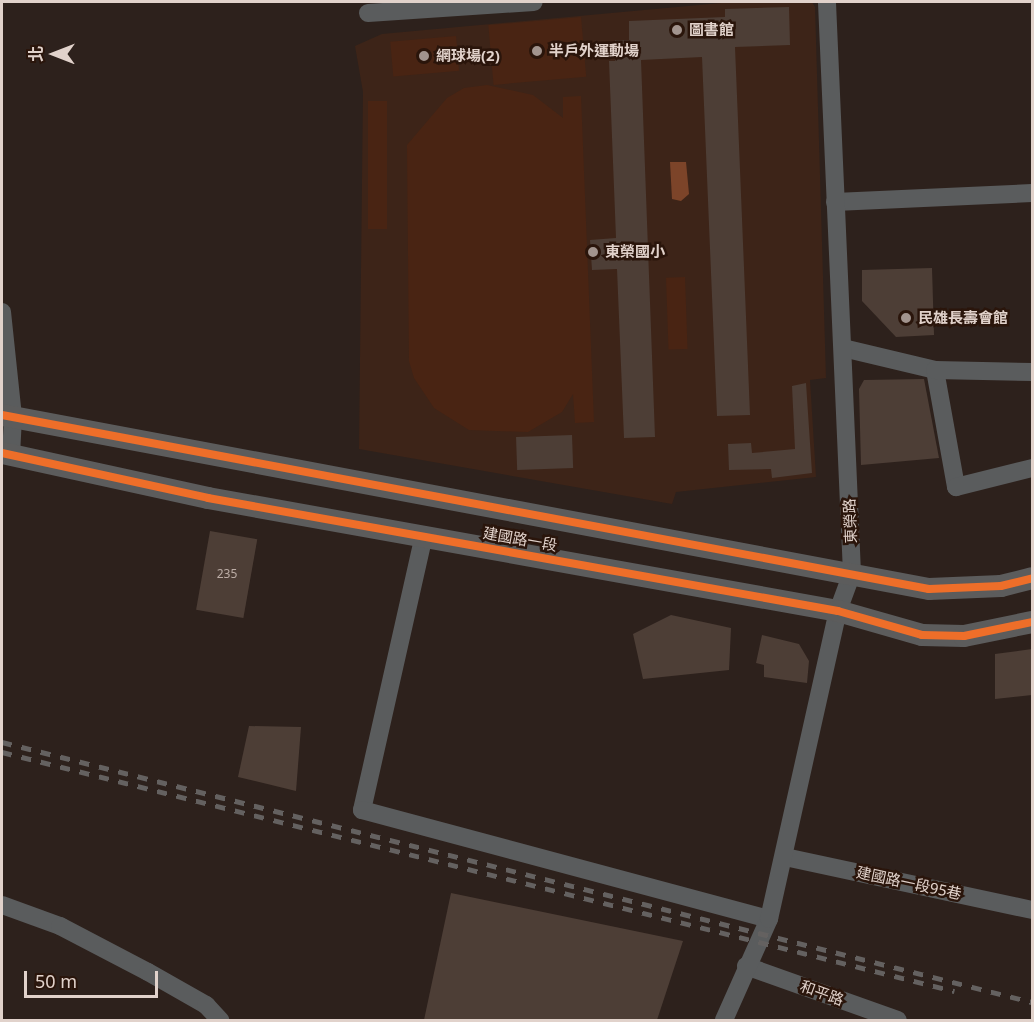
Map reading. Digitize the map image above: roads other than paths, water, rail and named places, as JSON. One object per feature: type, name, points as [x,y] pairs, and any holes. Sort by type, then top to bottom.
[{"type":"main road","name":"建國路一段","points":[[7,416],[929,588],[1001,585],[1032,578]]},
{"type":"main road","name":"建國路一段","points":[[6,454],[208,498],[838,611],[922,634],[964,636],[1032,622]]},
{"type":"street","points":[[368,13],[472,4],[534,2]]},
{"type":"street","name":"東榮路","points":[[724,1020],[746,966],[769,919],[785,857],[838,611],[852,573],[827,2]]},
{"type":"street","points":[[835,202],[1032,193]]},
{"type":"street","points":[[2,312],[7,416],[6,454]]},
{"type":"street","points":[[843,348],[935,370],[1032,372]]},
{"type":"street","points":[[935,370],[956,487],[1032,468]]},
{"type":"street","points":[[424,535],[362,810],[769,919]]},
{"type":"street","name":"建國路一段95巷","points":[[785,857],[1032,910]]},
{"type":"street","points":[[2,905],[60,926],[148,972],[206,1005],[219,1020]]},
{"type":"street","name":"和平路","points":[[746,966],[898,1020]]},
{"type":"railway","points":[[2,742],[1032,1002]]},
{"type":"railway","points":[[2,752],[954,991]]},
{"type":"place","name":"圖書館","points":[[677,30]]},
{"type":"place","name":"半戶外運動場","points":[[537,51]]},
{"type":"place","name":"網球場(2)","points":[[424,56]]},
{"type":"place","name":"東榮國小","points":[[593,252]]},
{"type":"place","name":"民雄長壽會館","points":[[906,318]]}]
